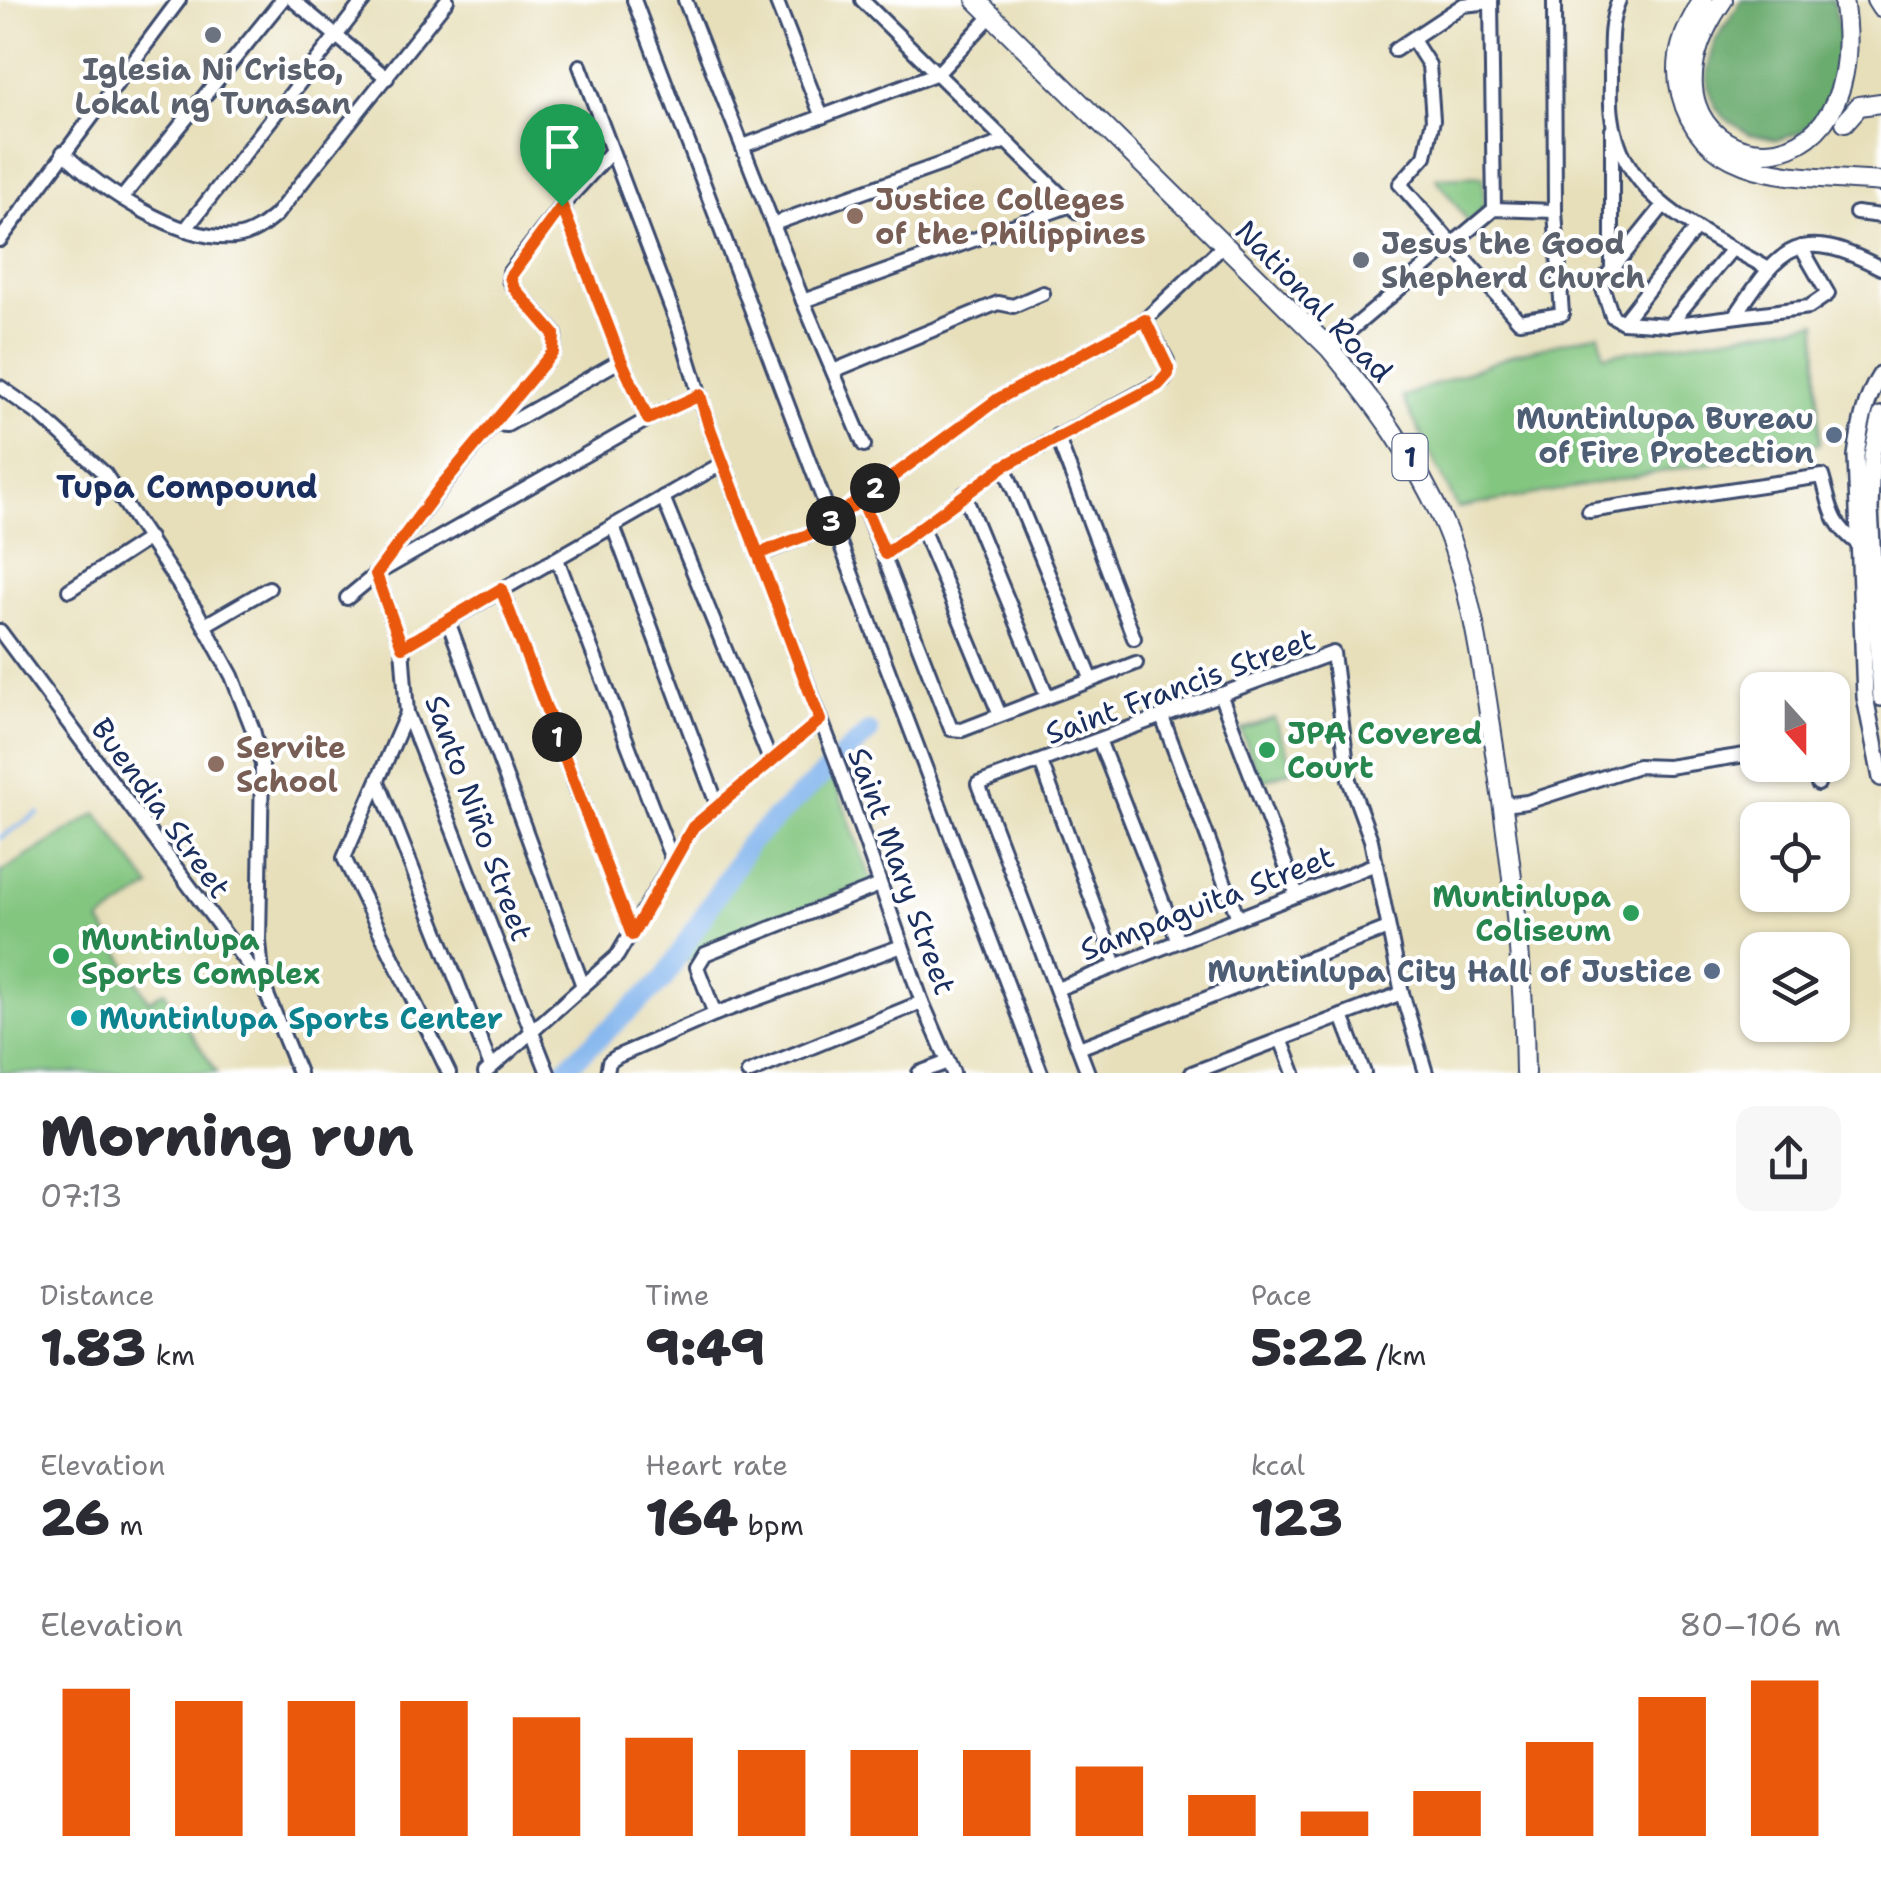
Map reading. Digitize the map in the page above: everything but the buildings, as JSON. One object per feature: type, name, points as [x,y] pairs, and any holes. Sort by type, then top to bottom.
[{"type":"highway","name":"National Road","points":[[976,0],[1329,348],[1399,438],[1446,529],[1473,622],[1504,804],[1521,950],[1525,1073]]},
{"type":"highway","points":[[1703,0],[1682,38],[1678,66],[1683,101],[1698,132],[1720,154],[1740,165],[1776,172],[1881,179]]},
{"type":"highway","points":[[1723,0],[1704,32],[1694,79],[1702,108],[1718,130],[1738,145],[1767,154],[1806,151],[1822,145],[1859,106],[1881,104]]},
{"type":"highway","points":[[1788,152],[1829,130],[1850,94],[1854,58],[1843,0]]},
{"type":"highway","points":[[1876,0],[1881,8]]},
{"type":"main road","points":[[1881,374],[1872,387],[1862,419],[1856,456],[1858,544],[1873,599],[1865,697],[1881,778]]},
{"type":"main road","points":[[1881,414],[1872,455],[1870,510],[1881,698]]},
{"type":"street","points":[[0,240],[179,0]]},
{"type":"street","points":[[122,198],[282,0]]},
{"type":"street","points":[[293,0],[387,78]]},
{"type":"street","points":[[185,230],[364,0]]},
{"type":"street","points":[[63,152],[82,171],[122,198],[185,230],[234,237],[262,226],[276,215],[447,0]]},
{"type":"street","points":[[634,0],[1041,1073]]},
{"type":"street","points":[[685,0],[803,302],[864,445]]},
{"type":"street","points":[[776,0],[822,117]]},
{"type":"street","points":[[803,302],[1075,208],[862,0]]},
{"type":"street","points":[[1413,40],[1429,65],[1433,120],[1425,156],[1400,184],[1520,321],[1562,314],[1555,210],[1554,0]]},
{"type":"street","points":[[1612,268],[1610,18],[1619,0]]},
{"type":"street","points":[[1395,50],[1463,5],[1491,1],[1494,209]]},
{"type":"street","points":[[743,146],[938,74],[991,16]]},
{"type":"street","name":"Saint Mary Street","points":[[580,66],[610,154],[680,331],[723,464],[840,770],[922,1002],[950,1067]]},
{"type":"street","points":[[1612,118],[1623,154],[1644,189],[1696,228],[1767,268]]},
{"type":"street","points":[[774,224],[1006,141]]},
{"type":"street","points":[[376,574],[442,485],[556,347],[552,330],[514,288],[510,277],[562,206],[610,154]]},
{"type":"street","points":[[562,206],[648,419]]},
{"type":"street","points":[[1663,206],[1601,282],[1612,316],[1624,322],[1669,325],[1809,308],[1828,294],[1801,247]]},
{"type":"street","points":[[1329,348],[1494,209],[1555,210]]},
{"type":"street","points":[[1856,213],[1881,216]]},
{"type":"street","points":[[1624,322],[1696,228]]},
{"type":"street","points":[[758,554],[820,530],[998,399],[1145,320],[1224,245]]},
{"type":"street","points":[[1736,315],[1767,268],[1801,247],[1833,246],[1881,268]]},
{"type":"street","points":[[1669,325],[1732,248]]},
{"type":"street","points":[[834,371],[998,303],[1013,306],[1043,293]]},
{"type":"street","points":[[885,554],[1004,466],[1164,380],[1167,362],[1145,320]]},
{"type":"street","points":[[494,424],[506,425],[621,360]]},
{"type":"street","points":[[0,388],[40,415],[97,465],[205,626],[238,689],[262,764],[259,941],[263,985]]},
{"type":"street","points":[[347,598],[376,574],[648,419],[700,395]]},
{"type":"street","points":[[1056,436],[1134,638]]},
{"type":"street","points":[[402,647],[723,464]]},
{"type":"street","points":[[1004,466],[1091,678]]},
{"type":"street","points":[[1589,510],[1822,476],[1830,512],[1838,526],[1858,544]]},
{"type":"street","points":[[964,494],[1046,696]]},
{"type":"street","points":[[663,497],[770,760]]},
{"type":"street","points":[[861,498],[950,729],[962,730],[1136,663]]},
{"type":"street","points":[[612,526],[717,804]]},
{"type":"street","points":[[922,528],[999,713]]},
{"type":"street","points":[[69,590],[149,538]]},
{"type":"street","points":[[557,558],[674,862]]},
{"type":"street","name":"Santo Niño Street","points":[[376,574],[402,647],[406,713],[547,1067]]},
{"type":"street","points":[[205,626],[269,588]]},
{"type":"street","points":[[501,589],[632,935]]},
{"type":"street","points":[[448,620],[583,986]]},
{"type":"street","name":"Buendia Street","points":[[0,631],[263,985],[299,1073]]},
{"type":"street","name":"Saint Francis Street","points":[[1057,989],[978,784],[1333,654],[1345,759],[1376,864],[1402,993],[1426,1073]]},
{"type":"street","points":[[1220,694],[1296,895]]},
{"type":"street","points":[[406,713],[344,858],[448,1073]]},
{"type":"street","points":[[1162,718],[1238,918]]},
{"type":"street","points":[[378,782],[488,1070],[617,956],[693,827],[820,720]]},
{"type":"street","points":[[1099,740],[1178,941]]},
{"type":"street","points":[[1504,804],[1526,802],[1638,766],[1668,767],[1740,756]]},
{"type":"street","points":[[1041,762],[1116,965]]},
{"type":"street","name":"Sampaguita Street","points":[[1057,989],[1376,864]]},
{"type":"street","points":[[716,1014],[697,967],[705,954],[880,886]]},
{"type":"street","points":[[1080,1048],[1388,928]]},
{"type":"street","points":[[607,1073],[609,1062],[618,1056],[716,1014],[902,946]]},
{"type":"street","points":[[1057,989],[1088,1073]]},
{"type":"street","points":[[1192,1073],[1226,1067],[1281,1039],[1402,993]]},
{"type":"street","points":[[748,1073],[922,1002]]},
{"type":"street","points":[[1342,1016],[1364,1073]]},
{"type":"street","points":[[1281,1039],[1294,1073]]},
{"type":"street","points":[[919,1073],[950,1067]]},
{"type":"green space","points":[[1742,0],[1833,0],[1843,49],[1823,114],[1800,133],[1777,140],[1749,134],[1715,106],[1707,74],[1714,43]]},
{"type":"green space","points":[[1483,176],[1484,208],[1469,223],[1436,178]]},
{"type":"green space","points":[[1817,322],[1820,444],[1458,508],[1402,397],[1515,354],[1599,333],[1604,355]]},
{"type":"green space","name":"JPA Covered Court","points":[[1274,718],[1294,769],[1261,782],[1241,730]]},
{"type":"green space","points":[[831,771],[872,881],[714,944],[693,961],[679,962],[753,847]]},
{"type":"green space","name":"Muntinlupa Sports Complex","points":[[97,813],[151,887],[100,921],[149,1001],[164,991],[217,1073],[0,1073],[0,873]]},
{"type":"waterway","points":[[560,1073],[663,980],[750,842],[869,732]]},
{"type":"waterway","points":[[0,838],[39,813]]},
{"type":"place","name":"Iglesia Ni Cristo, Lokal ng Tunasan","points":[[213,35]]},
{"type":"place","name":"Justice Colleges of the Philippines","points":[[855,216]]},
{"type":"place","name":"Jesus the Good Shepherd Church","points":[[1361,260]]},
{"type":"place","name":"Muntinlupa Bureau of Fire Protection","points":[[1834,435]]},
{"type":"place","name":"JPA Covered Court","points":[[1267,750]]},
{"type":"place","name":"Servite School","points":[[216,764]]},
{"type":"place","name":"Muntinlupa Coliseum","points":[[1631,913]]},
{"type":"place","name":"Muntinlupa Sports Complex","points":[[61,956]]},
{"type":"place","name":"Muntinlupa City Hall of Justice","points":[[1712,971]]},
{"type":"place","name":"Muntinlupa Sports Center","points":[[79,1018]]},
{"type":"district","name":"Tupa Compound","points":[[187,486]]},
{"type":"route","points":[[562,206],[510,272],[514,288],[552,330],[556,347],[442,485],[376,574],[402,647],[501,589],[632,935],[693,827],[820,720],[758,554],[820,530],[861,498],[998,399],[1145,320],[1168,368],[1168,374],[1158,385],[1004,466],[885,554],[861,498],[832,520],[820,530],[758,554],[700,395],[648,419],[562,206]]}]
